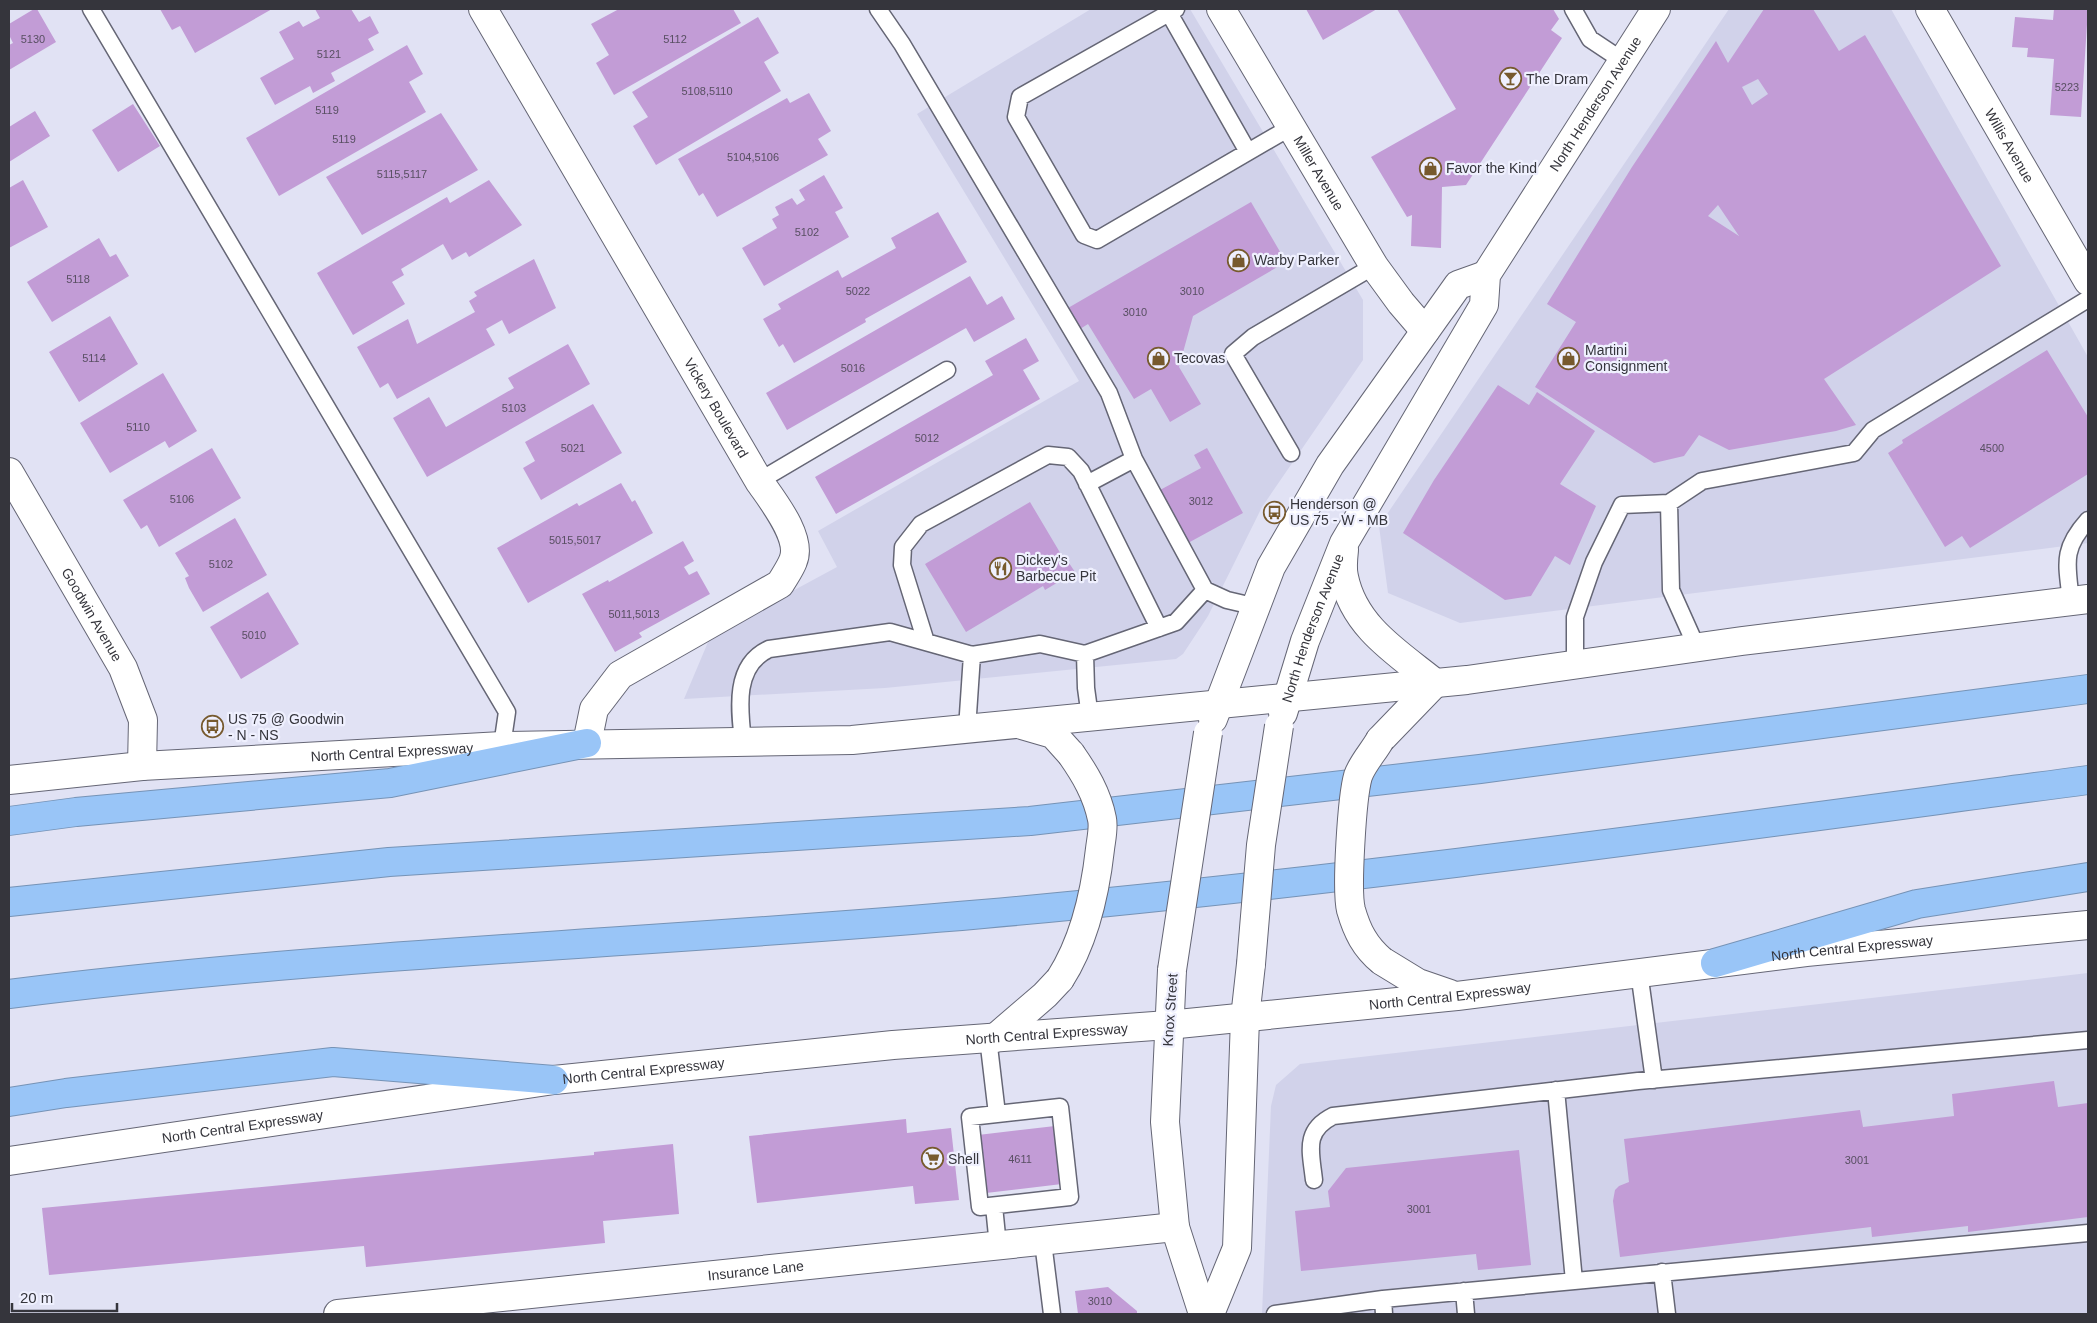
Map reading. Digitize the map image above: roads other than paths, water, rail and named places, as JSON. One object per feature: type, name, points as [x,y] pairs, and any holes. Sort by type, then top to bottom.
[{"type":"highway","points":[[9,902],[389,862],[1030,821],[1480,769],[2088,689]]},
{"type":"highway","points":[[9,821],[76,812],[390,783],[586,743]]},
{"type":"highway","points":[[9,994],[275,965],[1002,912],[1429,867],[2088,780]]},
{"type":"highway","points":[[1715,963],[1918,904],[2088,877]]},
{"type":"highway","points":[[9,1102],[66,1093],[332,1062],[554,1080]]},
{"type":"street","name":"Vickery Boulevard","points":[[483,9],[759,481],[788,526],[796,545],[794,560],[780,584],[620,675],[594,709],[586,743]]},
{"type":"street","name":"Miller Avenue","points":[[1221,9],[1374,266],[1400,303],[1425,331]]},
{"type":"street","name":"North Henderson Avenue","points":[[1245,1018],[1261,845],[1279,726],[1305,641],[1344,543],[1484,305],[1486,275],[1656,9]]},
{"type":"street","name":"Willis Avenue","points":[[1930,9],[2088,281]]},
{"type":"street","points":[[1218,704],[1272,567],[1330,465],[1458,285],[1486,275]]},
{"type":"street","name":"Goodwin Avenue","points":[[9,472],[124,668],[143,720],[142,766]]},
{"type":"street","points":[[1344,543],[1343,576],[1356,612],[1376,635],[1435,683],[1380,740],[1358,775],[1350,846],[1350,908],[1360,936],[1370,951],[1382,961],[1418,983],[1457,996]]},
{"type":"street","name":"North Central Expressway","points":[[9,780],[142,766],[502,746],[586,743],[852,740],[1435,683],[2080,600]]},
{"type":"street","name":"Knox Street","points":[[1203,1314],[1175,1227],[1165,1122],[1172,970],[1208,733],[1218,704]]},
{"type":"street","points":[[992,1038],[1045,995],[1060,979],[1073,959],[1082,936],[1096,880],[1103,820],[1090,781],[1071,754],[1052,734],[1016,724]]},
{"type":"street","name":"North Central Expressway","points":[[9,1161],[554,1080],[893,1045],[1245,1018],[1457,996],[1806,952],[2088,925]]},
{"type":"street","points":[[1210,1314],[1237,1248],[1245,1018]]},
{"type":"street","name":"Insurance Lane","points":[[338,1314],[1175,1227]]},
{"type":"lane","points":[[91,9],[507,712],[502,746]]},
{"type":"lane","points":[[878,9],[907,53],[1109,393],[1134,459],[1204,590],[1227,600],[1257,607]]},
{"type":"lane","points":[[1573,9],[1590,39],[1623,61]]},
{"type":"lane","points":[[1248,152],[1172,11],[1020,97],[1016,117],[1084,235],[1097,240],[1291,127]]},
{"type":"lane","points":[[1291,453],[1234,354],[1253,337],[1374,266]]},
{"type":"lane","points":[[1575,665],[1575,617],[1594,562],[1622,504],[1669,503],[1702,482],[1854,453],[1873,430],[2088,299]]},
{"type":"lane","points":[[759,481],[947,370]]},
{"type":"lane","points":[[926,642],[902,565],[903,547],[921,524],[991,484],[1048,455],[1068,457],[1081,471],[1160,628]]},
{"type":"lane","points":[[1087,484],[1134,459]]},
{"type":"lane","points":[[1669,503],[1671,590],[1697,648]]},
{"type":"lane","points":[[2080,600],[2067,556],[2074,536],[2088,520]]},
{"type":"lane","points":[[743,741],[739,709],[741,689],[747,668],[758,654],[769,649],[890,632],[972,654],[1040,644],[1085,654],[1176,622],[1204,590]]},
{"type":"lane","points":[[966,729],[972,654]]},
{"type":"lane","points":[[1085,654],[1086,688],[1090,717]]},
{"type":"lane","points":[[1639,972],[1654,1080]]},
{"type":"lane","points":[[992,1038],[997,1114]]},
{"type":"lane","points":[[1314,1180],[1310,1145],[1312,1135],[1317,1127],[1333,1116],[1654,1080],[2088,1040]]},
{"type":"lane","points":[[1556,1090],[1574,1280]]},
{"type":"lane","points":[[1060,1107],[1070,1197],[980,1207],[970,1118],[997,1114],[1060,1107]]},
{"type":"lane","points":[[994,1206],[998,1246]]},
{"type":"lane","points":[[1275,1314],[1383,1307],[1464,1291],[2088,1232]]},
{"type":"lane","points":[[1043,1242],[1052,1314]]},
{"type":"lane","points":[[1662,1272],[1667,1314]]},
{"type":"lane","points":[[1464,1291],[1466,1314]]},
{"type":"place","name":"The Dram","points":[[1510,79]]},
{"type":"place","name":"Favor the Kind","points":[[1430,168]]},
{"type":"place","name":"Warby Parker","points":[[1238,260]]},
{"type":"place","name":"Tecovas","points":[[1158,358]]},
{"type":"place","name":"Martini Consignment","points":[[1569,358]]},
{"type":"place","name":"Henderson @ US 75 - W - MB","points":[[1274,512]]},
{"type":"place","name":"Dickey's Barbecue Pit","points":[[1000,568]]},
{"type":"place","name":"US 75 @ Goodwin - N - NS","points":[[212,727]]},
{"type":"place","name":"Shell","points":[[932,1159]]}]
